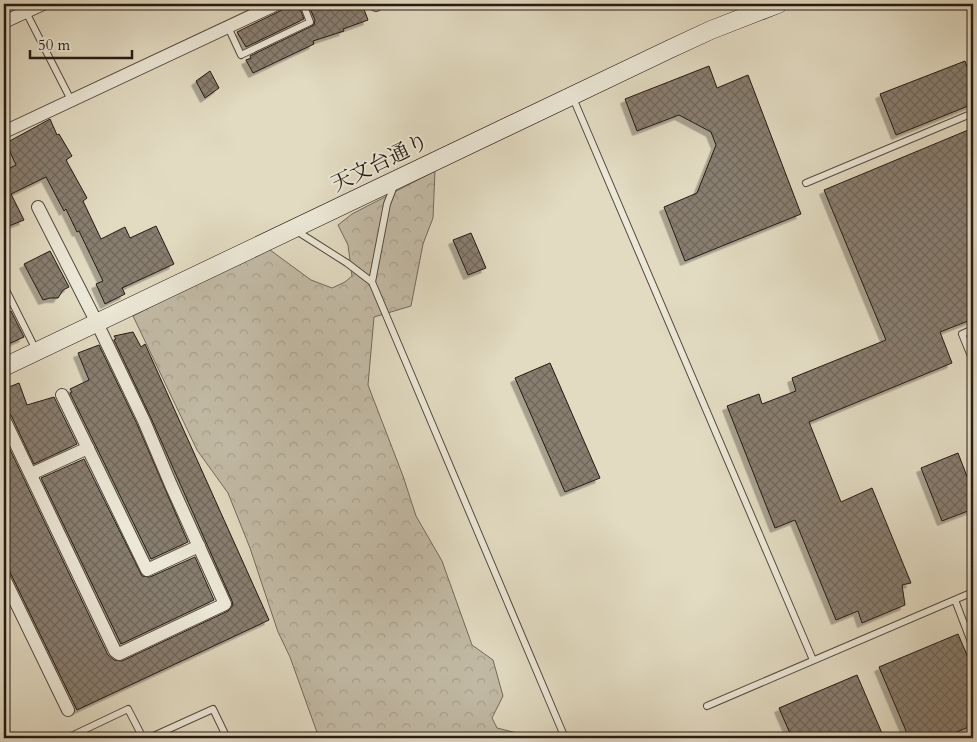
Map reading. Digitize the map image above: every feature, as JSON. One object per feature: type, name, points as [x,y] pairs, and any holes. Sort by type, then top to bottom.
[{"type":"main road","name":"天文台通り","points":[[4,368],[682,43],[768,5]]},
{"type":"street","points":[[4,22],[43,4]]},
{"type":"street","points":[[4,132],[277,4]]},
{"type":"street","points":[[4,421],[115,651],[119,654],[226,604],[144,421],[38,207]]},
{"type":"street","points":[[62,395],[148,570],[199,546]]},
{"type":"street","points":[[31,474],[88,448]]},
{"type":"street","points":[[4,578],[7,593],[68,710]]},
{"type":"lane","points":[[228,27],[241,55],[310,22],[303,4]]},
{"type":"lane","points":[[26,12],[71,100]]},
{"type":"lane","points":[[572,96],[813,660]]},
{"type":"lane","points":[[806,183],[973,113]]},
{"type":"lane","points":[[372,282],[387,204],[396,180]]},
{"type":"lane","points":[[294,229],[347,262],[372,282],[565,738]]},
{"type":"lane","points":[[4,286],[37,352]]},
{"type":"lane","points":[[973,329],[962,334],[973,361]]},
{"type":"lane","points":[[707,706],[973,592]]},
{"type":"lane","points":[[955,600],[973,647]]},
{"type":"lane","points":[[68,738],[128,709],[143,738]]},
{"type":"lane","points":[[149,738],[213,709],[227,738]]},
{"type":"green space","points":[[435,171],[433,218],[423,244],[411,306],[374,317],[368,385],[403,476],[416,516],[442,561],[472,645],[493,660],[503,696],[492,718],[497,728],[537,738],[319,738],[290,657],[278,632],[250,548],[228,493],[197,450],[133,316],[266,247],[311,280],[332,288],[345,282],[352,276],[348,245],[338,225],[352,214]]},
{"type":"building","points":[[291,4],[298,4],[304,19],[246,47],[237,32]]},
{"type":"building","points":[[308,4],[362,4],[368,20],[343,29],[344,31],[313,41],[314,44],[253,73],[246,60],[251,58],[250,56],[314,25],[315,20]]},
{"type":"building","points":[[965,61],[973,83],[973,104],[896,135],[880,94]]},
{"type":"building","points":[[709,66],[717,88],[748,75],[801,214],[685,261],[664,207],[697,193],[716,145],[711,132],[679,115],[637,131],[625,99]]},
{"type":"building","points":[[210,71],[219,88],[205,98],[196,81]]},
{"type":"building","points":[[50,119],[57,135],[59,134],[72,156],[66,160],[87,198],[83,201],[101,239],[125,227],[130,238],[156,226],[174,264],[122,288],[125,294],[105,304],[96,284],[103,281],[79,231],[77,232],[66,209],[64,211],[46,177],[11,194],[24,220],[4,228],[4,171],[16,165],[6,143]]},
{"type":"building","points":[[973,128],[973,319],[940,332],[952,363],[809,422],[841,502],[872,488],[911,583],[902,585],[905,605],[862,623],[858,611],[836,620],[795,520],[775,528],[727,406],[759,394],[762,404],[796,391],[792,378],[886,340],[824,190]]},
{"type":"building","points":[[471,233],[486,268],[468,275],[453,240]]},
{"type":"building","points":[[50,251],[69,287],[63,290],[58,298],[43,300],[24,264]]},
{"type":"building","points":[[11,311],[24,337],[4,346],[4,314]]},
{"type":"building","points":[[133,332],[141,347],[145,344],[269,620],[77,710],[4,560],[4,437],[108,655],[114,660],[122,661],[228,611],[233,605],[151,418],[114,340],[116,339],[114,336]]},
{"type":"building","points":[[99,345],[137,424],[188,542],[151,559],[70,393],[72,392],[70,389],[89,380],[78,353]]},
{"type":"building","points":[[550,363],[600,478],[565,492],[515,378]]},
{"type":"building","points":[[19,383],[27,405],[54,397],[77,444],[34,464],[11,415],[4,411],[4,389]]},
{"type":"building","points":[[958,453],[973,492],[973,509],[942,521],[921,468]]},
{"type":"building","points":[[84,459],[142,576],[150,577],[195,557],[214,600],[121,644],[41,478]]},
{"type":"building","points":[[958,634],[973,669],[973,725],[943,738],[909,738],[879,667]]},
{"type":"building","points":[[857,675],[884,738],[792,738],[779,708]]}]
